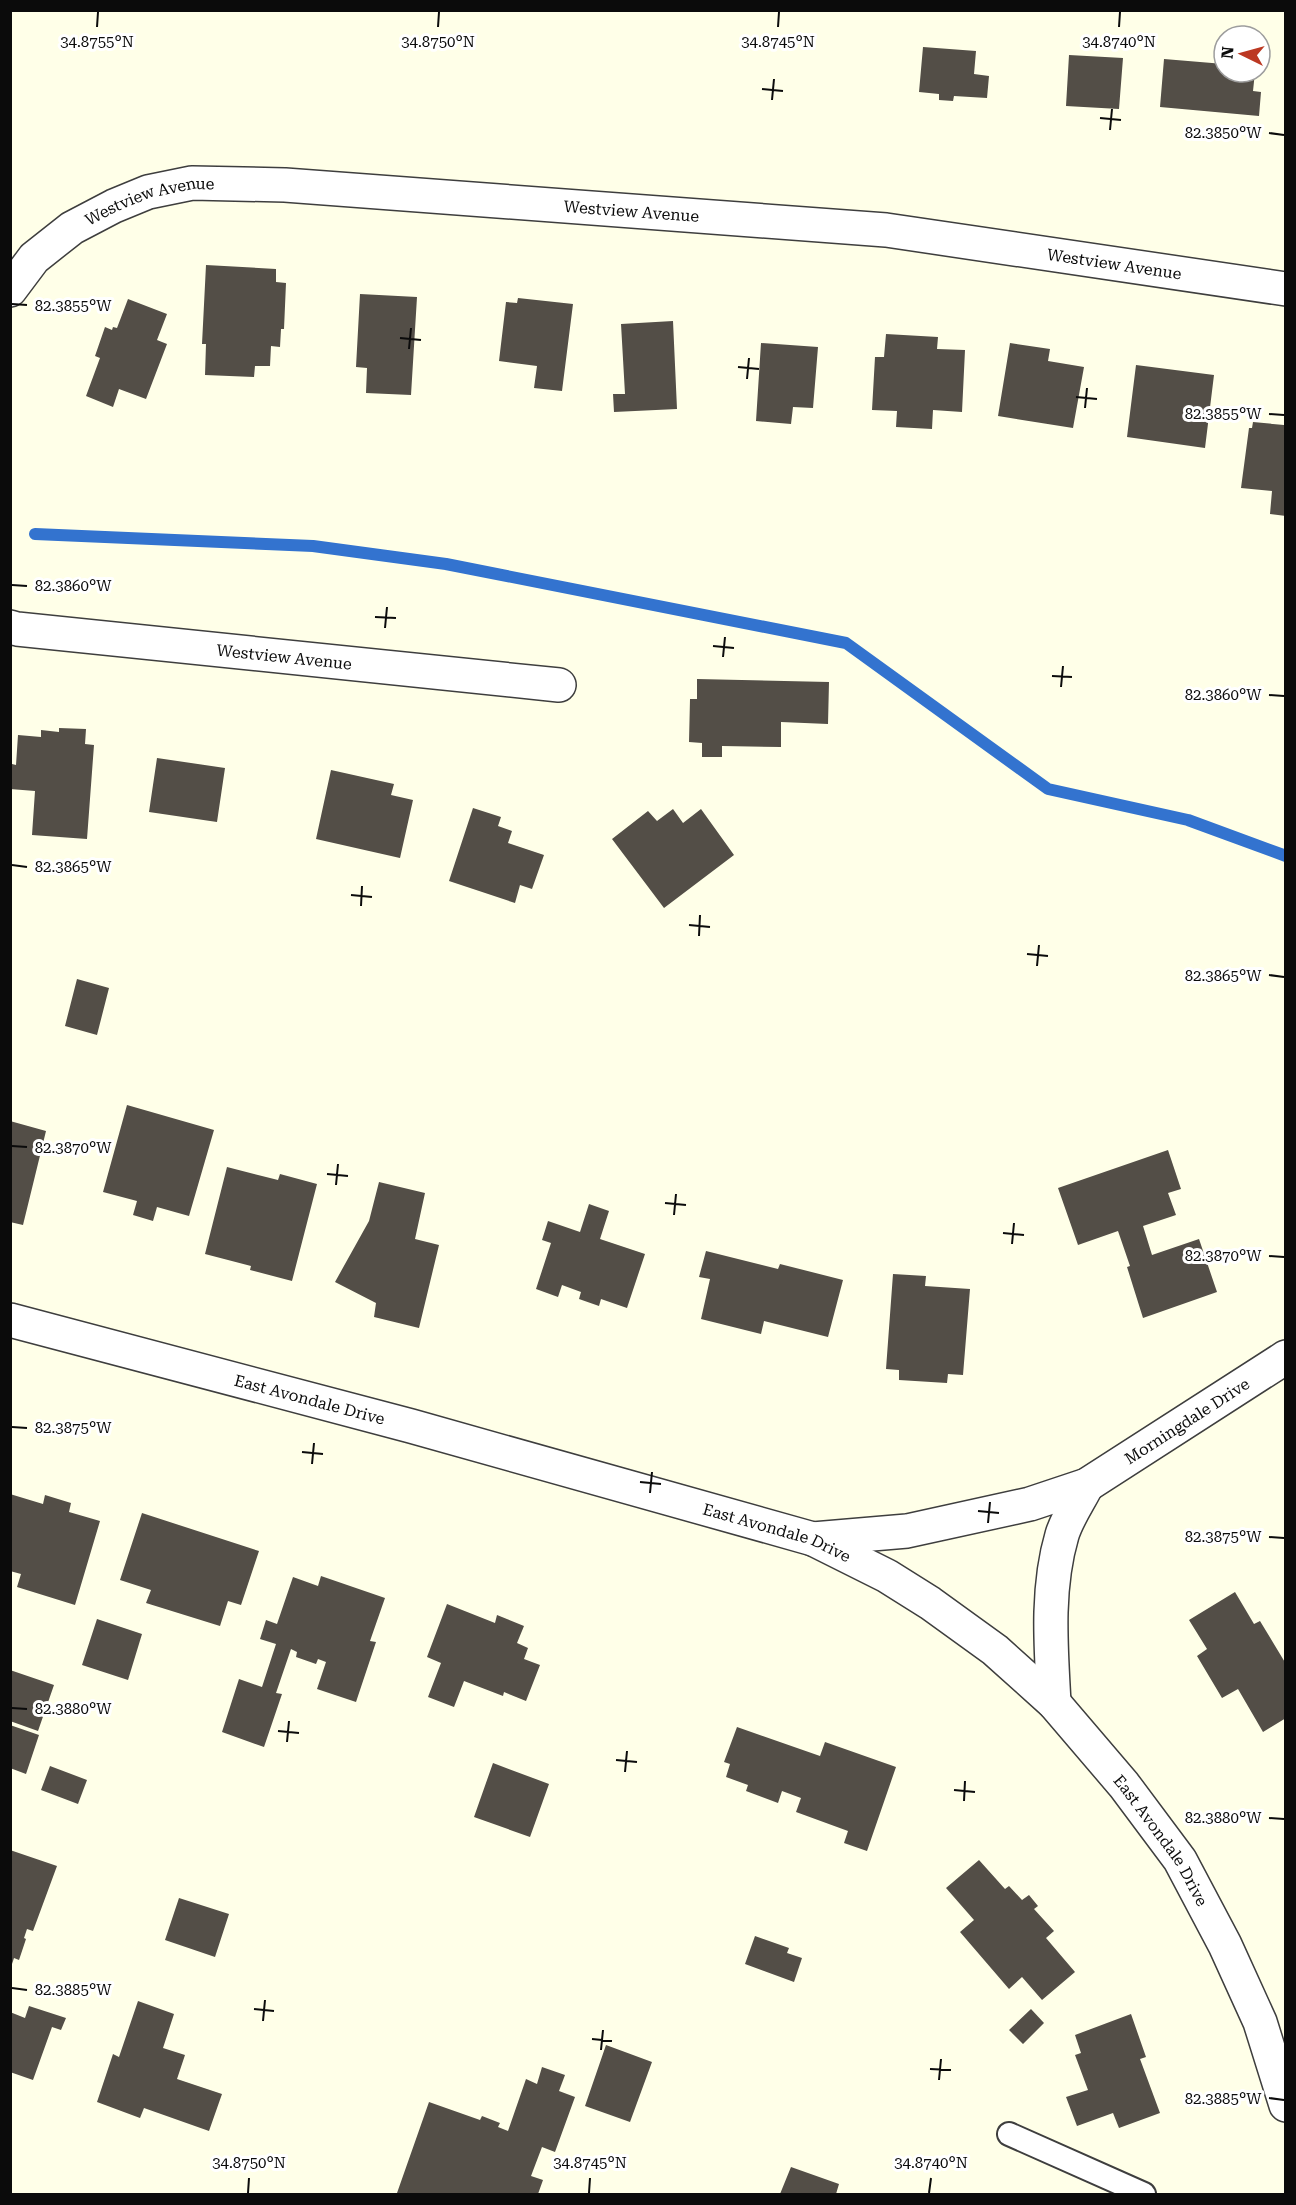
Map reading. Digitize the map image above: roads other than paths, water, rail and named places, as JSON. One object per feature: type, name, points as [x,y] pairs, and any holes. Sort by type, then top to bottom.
[{"type":"street","name":"Westview Avenue","points":[[10,290],[34,258],[72,228],[114,206],[148,192],[192,183],[297,186],[886,230],[1286,289]]},
{"type":"street","name":"Westview Avenue","points":[[10,627],[559,685]]},
{"type":"street","name":"East Avondale Drive","points":[[10,1320],[399,1423],[813,1539],[887,1576],[930,1603],[994,1650],[1054,1703],[1124,1785],[1180,1860],[1225,1945],[1260,2022],[1286,2104]]},
{"type":"street","name":"Morningdale Drive","points":[[813,1539],[908,1531],[1030,1504],[1087,1485],[1286,1357]]},
{"type":"street","name":"Morningdale Drive","points":[[1054,1703],[1051,1641],[1053,1581],[1062,1533],[1087,1485]]},
{"type":"lane","points":[[1009,2134],[1144,2194]]},
{"type":"waterway","points":[[35,534],[313,546],[446,564],[846,643],[1048,789],[1188,820],[1286,856]]}]
